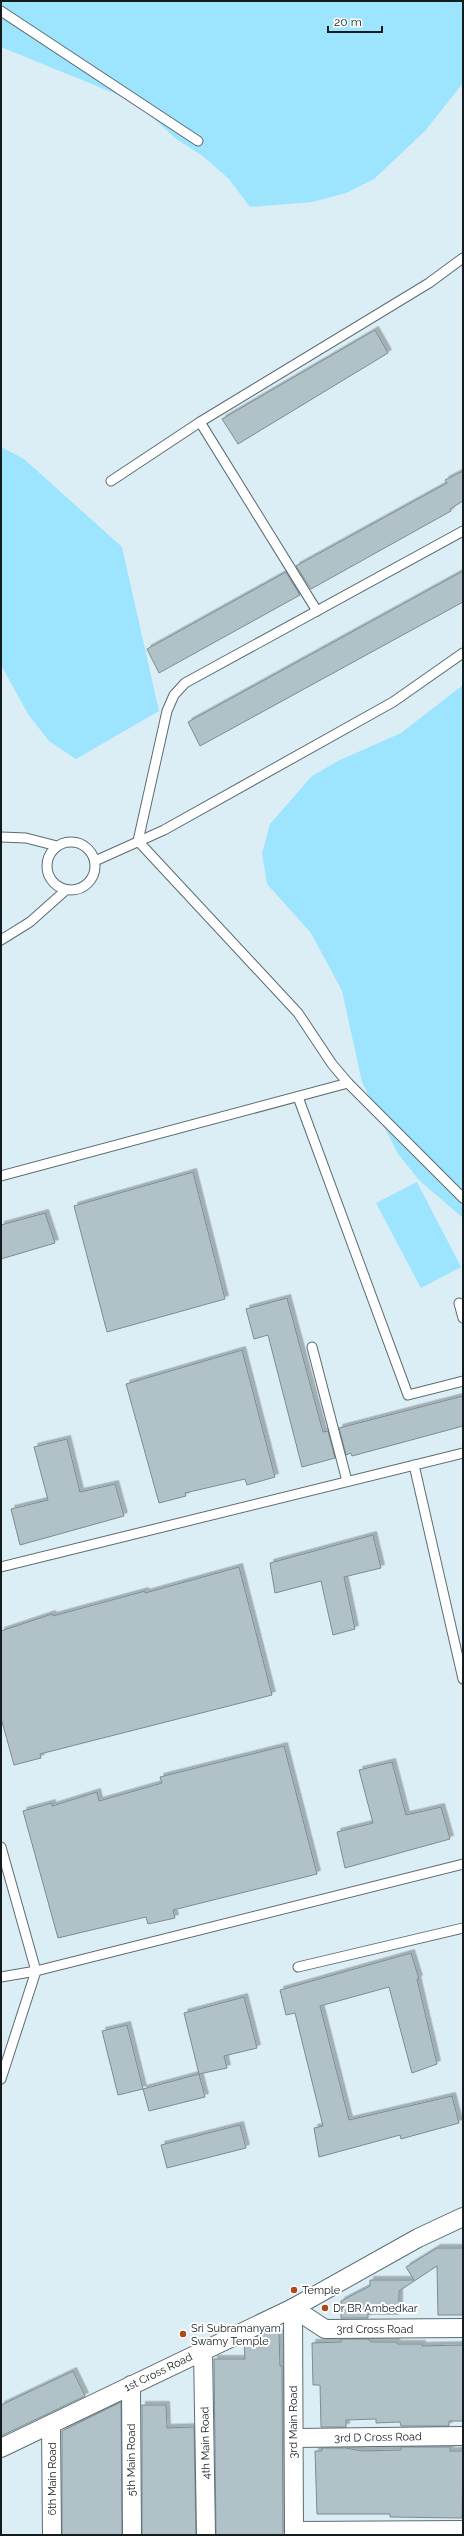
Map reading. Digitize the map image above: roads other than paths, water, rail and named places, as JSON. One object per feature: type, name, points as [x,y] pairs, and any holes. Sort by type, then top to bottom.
[{"type":"street","name":"1st Cross Road","points":[[1,2448],[293,2308],[418,2238],[463,2217]]},
{"type":"street","name":"3rd Cross Road","points":[[293,2308],[325,2329],[463,2328]]},
{"type":"street","name":"3rd Main Road","points":[[293,2308],[294,2533]]},
{"type":"street","name":"4th Main Road","points":[[203,2350],[206,2535]]},
{"type":"street","name":"5th Main Road","points":[[131,2385],[132,2535]]},
{"type":"street","name":"6th Main Road","points":[[51,2424],[52,2535]]},
{"type":"street","name":"3rd D Cross Road","points":[[294,2438],[463,2436]]},
{"type":"street","points":[[294,2533],[463,2530]]},
{"type":"lane","points":[[1,11],[198,141]]},
{"type":"lane","points":[[111,481],[200,422],[429,283],[463,258]]},
{"type":"lane","points":[[200,422],[318,611]]},
{"type":"lane","points":[[138,841],[167,711],[174,695],[185,683],[463,531]]},
{"type":"lane","points":[[95,861],[164,830],[393,702],[463,653]]},
{"type":"lane","points":[[1,838],[26,838],[57,846],[68,842],[80,843],[92,853],[95,861],[95,869],[88,883],[82,888],[66,890],[30,922],[1,940]]},
{"type":"lane","points":[[138,841],[298,1013],[332,1064],[348,1083],[463,1198]]},
{"type":"lane","points":[[57,846],[48,859],[47,867],[52,882],[66,890]]},
{"type":"lane","points":[[1,1176],[348,1083]]},
{"type":"lane","points":[[298,1097],[408,1395],[463,1381]]},
{"type":"lane","points":[[459,1304],[463,1318]]},
{"type":"lane","points":[[312,1347],[347,1481]]},
{"type":"lane","points":[[1,1567],[463,1453]]},
{"type":"lane","points":[[414,1465],[463,1679]]},
{"type":"lane","points":[[1,1847],[36,1971],[1,2079]]},
{"type":"lane","points":[[1,1977],[36,1971],[463,1864]]},
{"type":"lane","points":[[298,1967],[463,1928]]},
{"type":"place","name":"Temple","points":[[294,2290]]},
{"type":"place","name":"Dr BR Ambedkar","points":[[325,2308]]},
{"type":"place","name":"Sri Subramanyam Swamy Temple","points":[[183,2334]]}]
